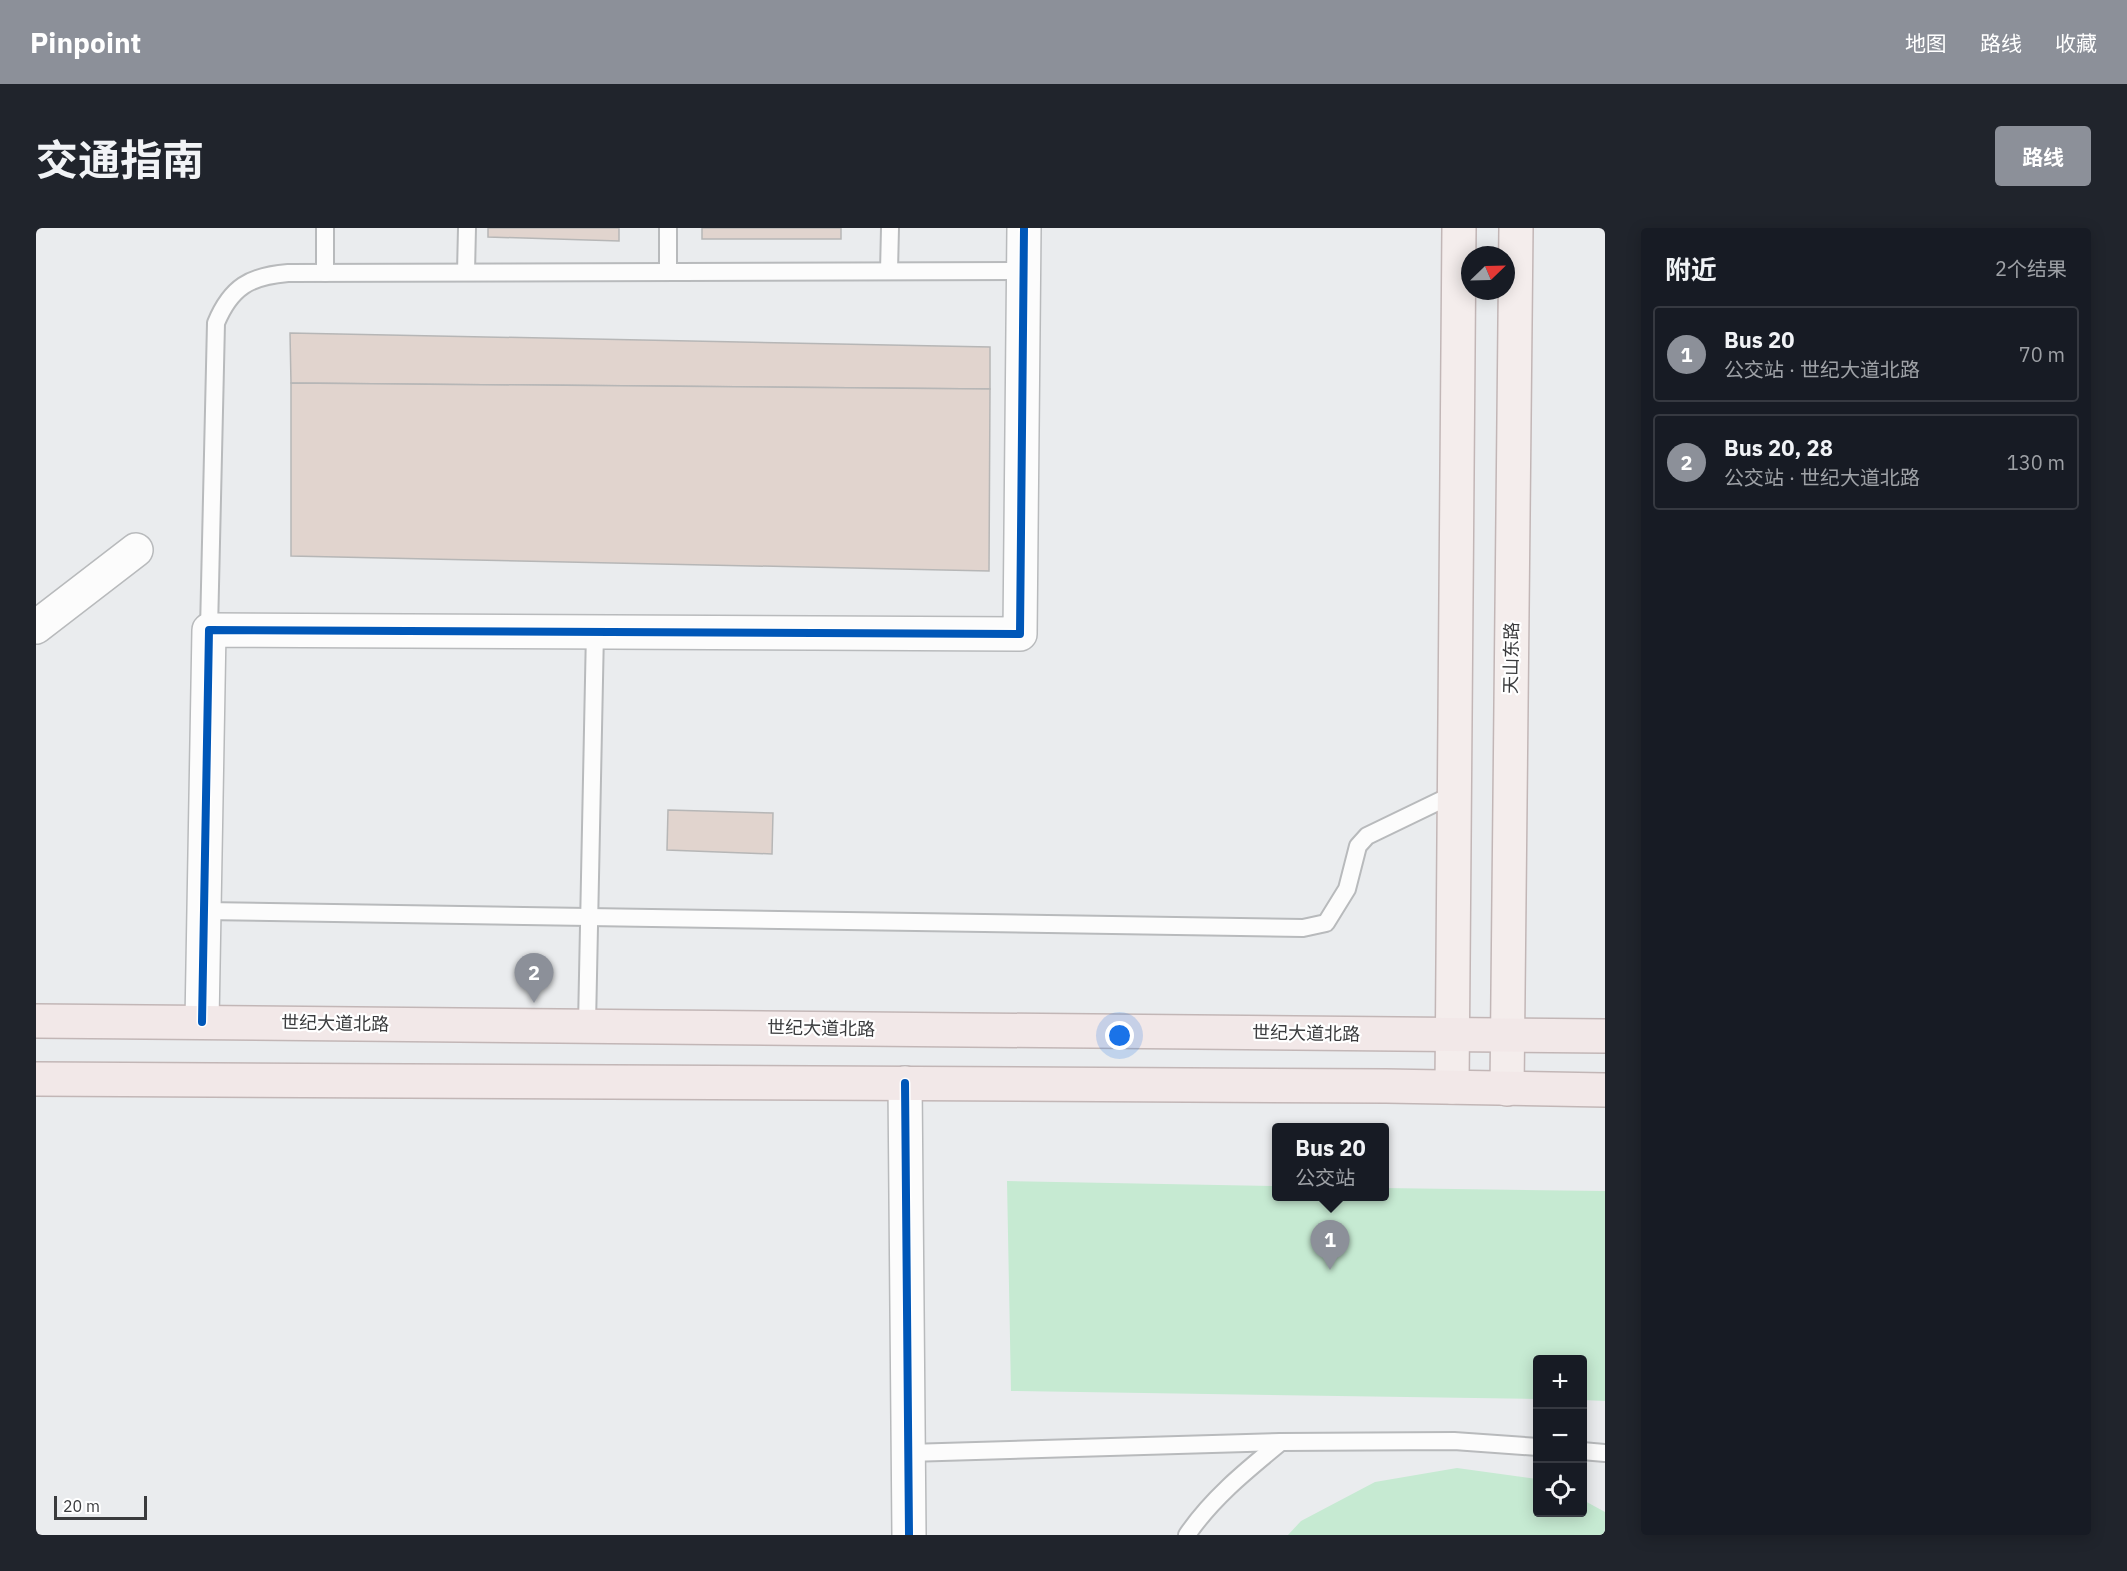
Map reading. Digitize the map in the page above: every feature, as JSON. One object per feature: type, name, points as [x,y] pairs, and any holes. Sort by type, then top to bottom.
[{"type":"highway","name":"世纪大道北路","points":[[36,1021],[1605,1036]]},
{"type":"highway","points":[[36,1079],[905,1083],[1605,1090]]},
{"type":"main road","points":[[1452,1087],[1459,228]]},
{"type":"main road","name":"天山东路","points":[[1507,1089],[1516,228]]},
{"type":"street","points":[[202,1022],[209,630],[1020,634],[1024,228]]},
{"type":"street","points":[[36,627],[136,550]]},
{"type":"street","points":[[905,1083],[909,1535]]},
{"type":"lane","points":[[325,228],[325,273]]},
{"type":"lane","points":[[466,272],[467,228]]},
{"type":"lane","points":[[668,228],[668,272]]},
{"type":"lane","points":[[890,228],[890,270]]},
{"type":"lane","points":[[209,630],[216,323],[223,305],[235,291],[251,280],[269,275],[325,273],[1024,271]]},
{"type":"lane","points":[[587,1025],[595,632]]},
{"type":"lane","points":[[204,911],[1303,927],[1326,922],[1347,889],[1358,846],[1367,836],[1456,793]]},
{"type":"lane","points":[[908,1453],[1281,1442],[1454,1441],[1533,1448]]},
{"type":"lane","points":[[1187,1535],[1195,1523],[1234,1481],[1281,1442]]},
{"type":"lane","points":[[1587,1451],[1605,1453]]},
{"type":"green space","points":[[1007,1181],[1272,1186],[1272,1201],[1389,1201],[1389,1188],[1605,1191],[1605,1401],[1587,1400],[1587,1355],[1533,1355],[1533,1399],[1011,1391]]},
{"type":"green space","points":[[1457,1468],[1533,1478],[1533,1517],[1587,1517],[1587,1502],[1605,1512],[1605,1535],[1288,1535],[1301,1521],[1375,1482]]},
{"type":"building","points":[[488,228],[619,228],[619,241],[488,237]]},
{"type":"building","points":[[702,228],[841,228],[841,239],[702,239]]},
{"type":"building","points":[[290,333],[990,347],[990,389],[291,383]]},
{"type":"building","points":[[291,383],[990,389],[989,571],[291,556]]},
{"type":"building","points":[[668,810],[773,813],[772,854],[667,850]]},
{"type":"cycle path","points":[[202,1022],[209,630],[1020,634],[1024,228]]},
{"type":"cycle path","points":[[905,1083],[909,1535]]},
{"type":"place","name":"Bus 20, 28","points":[[534,1003]]},
{"type":"place","name":"Bus 20","points":[[1330,1270]]}]
